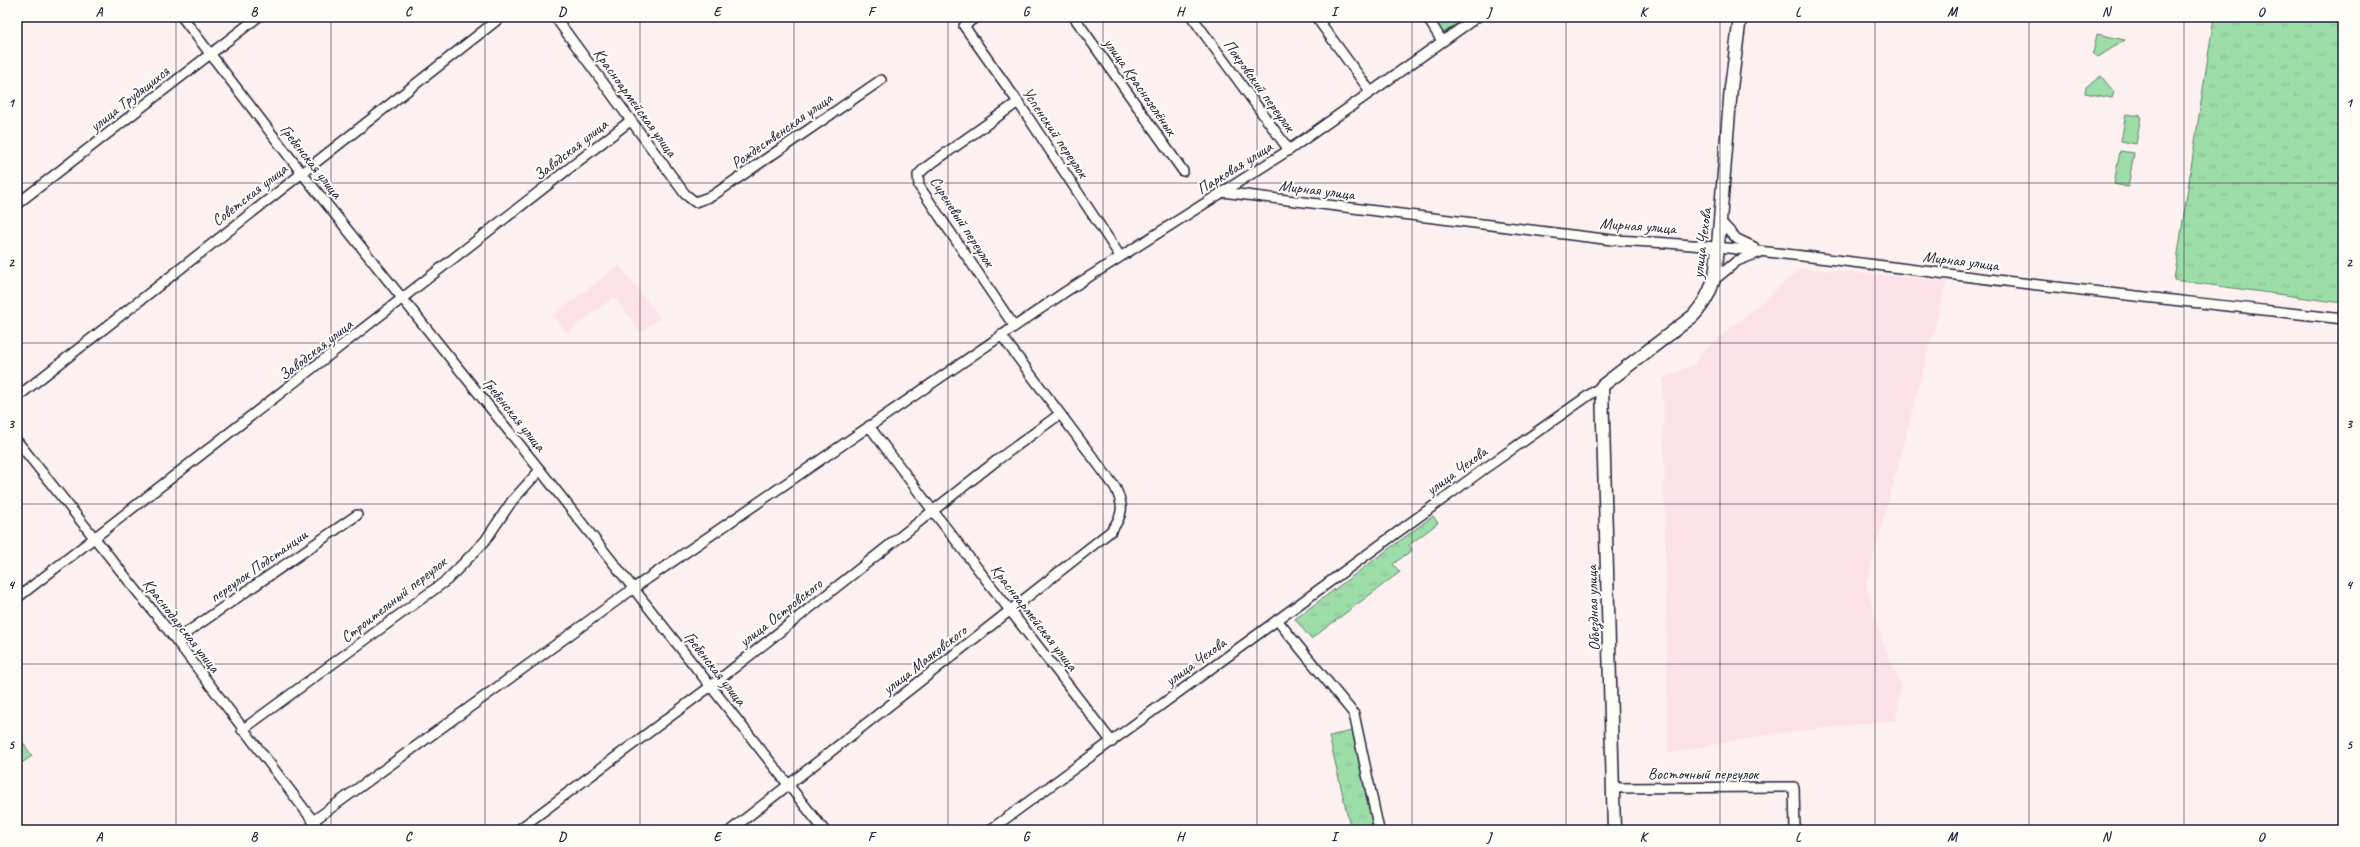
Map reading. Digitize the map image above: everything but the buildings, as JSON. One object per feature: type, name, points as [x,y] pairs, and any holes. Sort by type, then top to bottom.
[{"type":"main road","name":"улица Чехова","points":[[1602,386],[1694,316],[1705,302],[1714,280],[1731,88],[1740,17]]},
{"type":"main road","name":"Объездная улица","points":[[1602,386],[1614,830]]},
{"type":"street","name":"Гребенская улица","points":[[182,17],[301,172],[634,588],[824,830]]},
{"type":"street","name":"улица Трудящихся","points":[[17,204],[258,17]]},
{"type":"street","name":"Советская улица","points":[[17,397],[301,172],[501,17]]},
{"type":"street","name":"Красноармейская улица","points":[[555,17],[685,194],[695,202]]},
{"type":"street","name":"Успенский переулок","points":[[976,17],[964,26],[1018,102],[1120,256]]},
{"type":"street","name":"улица Краснозелёных","points":[[1074,17],[1183,171]]},
{"type":"street","name":"Покровский переулок","points":[[1192,17],[1289,150]]},
{"type":"street","points":[[1316,17],[1370,91]]},
{"type":"street","points":[[1427,17],[1442,41]]},
{"type":"street","name":"Парковая улица","points":[[313,821],[634,588],[1014,326],[1120,256],[1289,150],[1370,91],[1477,17]]},
{"type":"street","name":"Рождественская улица","points":[[695,202],[712,196],[881,80]]},
{"type":"street","name":"Сиреневый переулок","points":[[1014,326],[918,186],[918,175],[925,168],[1018,102]]},
{"type":"street","name":"Заводская улица","points":[[17,598],[404,299],[630,121]]},
{"type":"street","name":"Мирная улица","points":[[1222,192],[1612,240],[1765,251],[2030,284],[2343,319]]},
{"type":"street","points":[[1720,221],[1737,239],[1765,251]]},
{"type":"street","points":[[1714,280],[1737,261],[1765,251]]},
{"type":"street","points":[[1001,336],[1060,414]]},
{"type":"street","name":"улица Чехова","points":[[990,830],[1602,386]]},
{"type":"street","name":"улица Маяковского","points":[[731,830],[1111,531],[1119,520],[1123,504],[1115,487],[1060,414]]},
{"type":"street","name":"улица Островского","points":[[518,830],[711,686],[933,511],[1060,414]]},
{"type":"street","name":"Красноармейская улица","points":[[869,426],[1112,742]]},
{"type":"street","name":"Краснодарская улица","points":[[17,441],[176,640],[242,730],[320,830]]},
{"type":"street","name":"Строительный переулок","points":[[242,730],[447,580],[485,541],[512,501],[540,470]]},
{"type":"street","name":"переулок Подстанции","points":[[176,640],[357,515]]},
{"type":"street","points":[[1278,620],[1354,714],[1379,830]]},
{"type":"street","name":"Восточный переулок","points":[[1613,788],[1794,787],[1795,830]]},
{"type":"shaded area","points":[[619,265],[660,318],[641,332],[614,297],[567,333],[554,315]]},
{"type":"shaded area","points":[[1802,268],[1947,281],[1866,585],[1882,641],[1901,684],[1896,720],[1772,734],[1668,753],[1663,379],[1696,363],[1701,353]]},
{"type":"green space","points":[[1430,17],[1466,17],[1442,34]]},
{"type":"green space","points":[[2214,17],[2343,17],[2343,303],[2174,280]]},
{"type":"green space","points":[[2097,34],[2125,40],[2098,57],[2093,53]]},
{"type":"green space","points":[[2101,76],[2114,92],[2112,98],[2085,93],[2086,87]]},
{"type":"green space","points":[[2126,114],[2141,116],[2136,144],[2121,141]]},
{"type":"green space","points":[[2120,151],[2134,153],[2128,187],[2114,184]]},
{"type":"green space","points":[[1433,516],[1438,523],[1409,545],[1412,550],[1393,564],[1400,572],[1311,639],[1295,619]]},
{"type":"green space","points":[[1352,731],[1374,830],[1351,830],[1329,736]]},
{"type":"green space","points":[[22,741],[32,756],[17,766],[17,744]]}]
